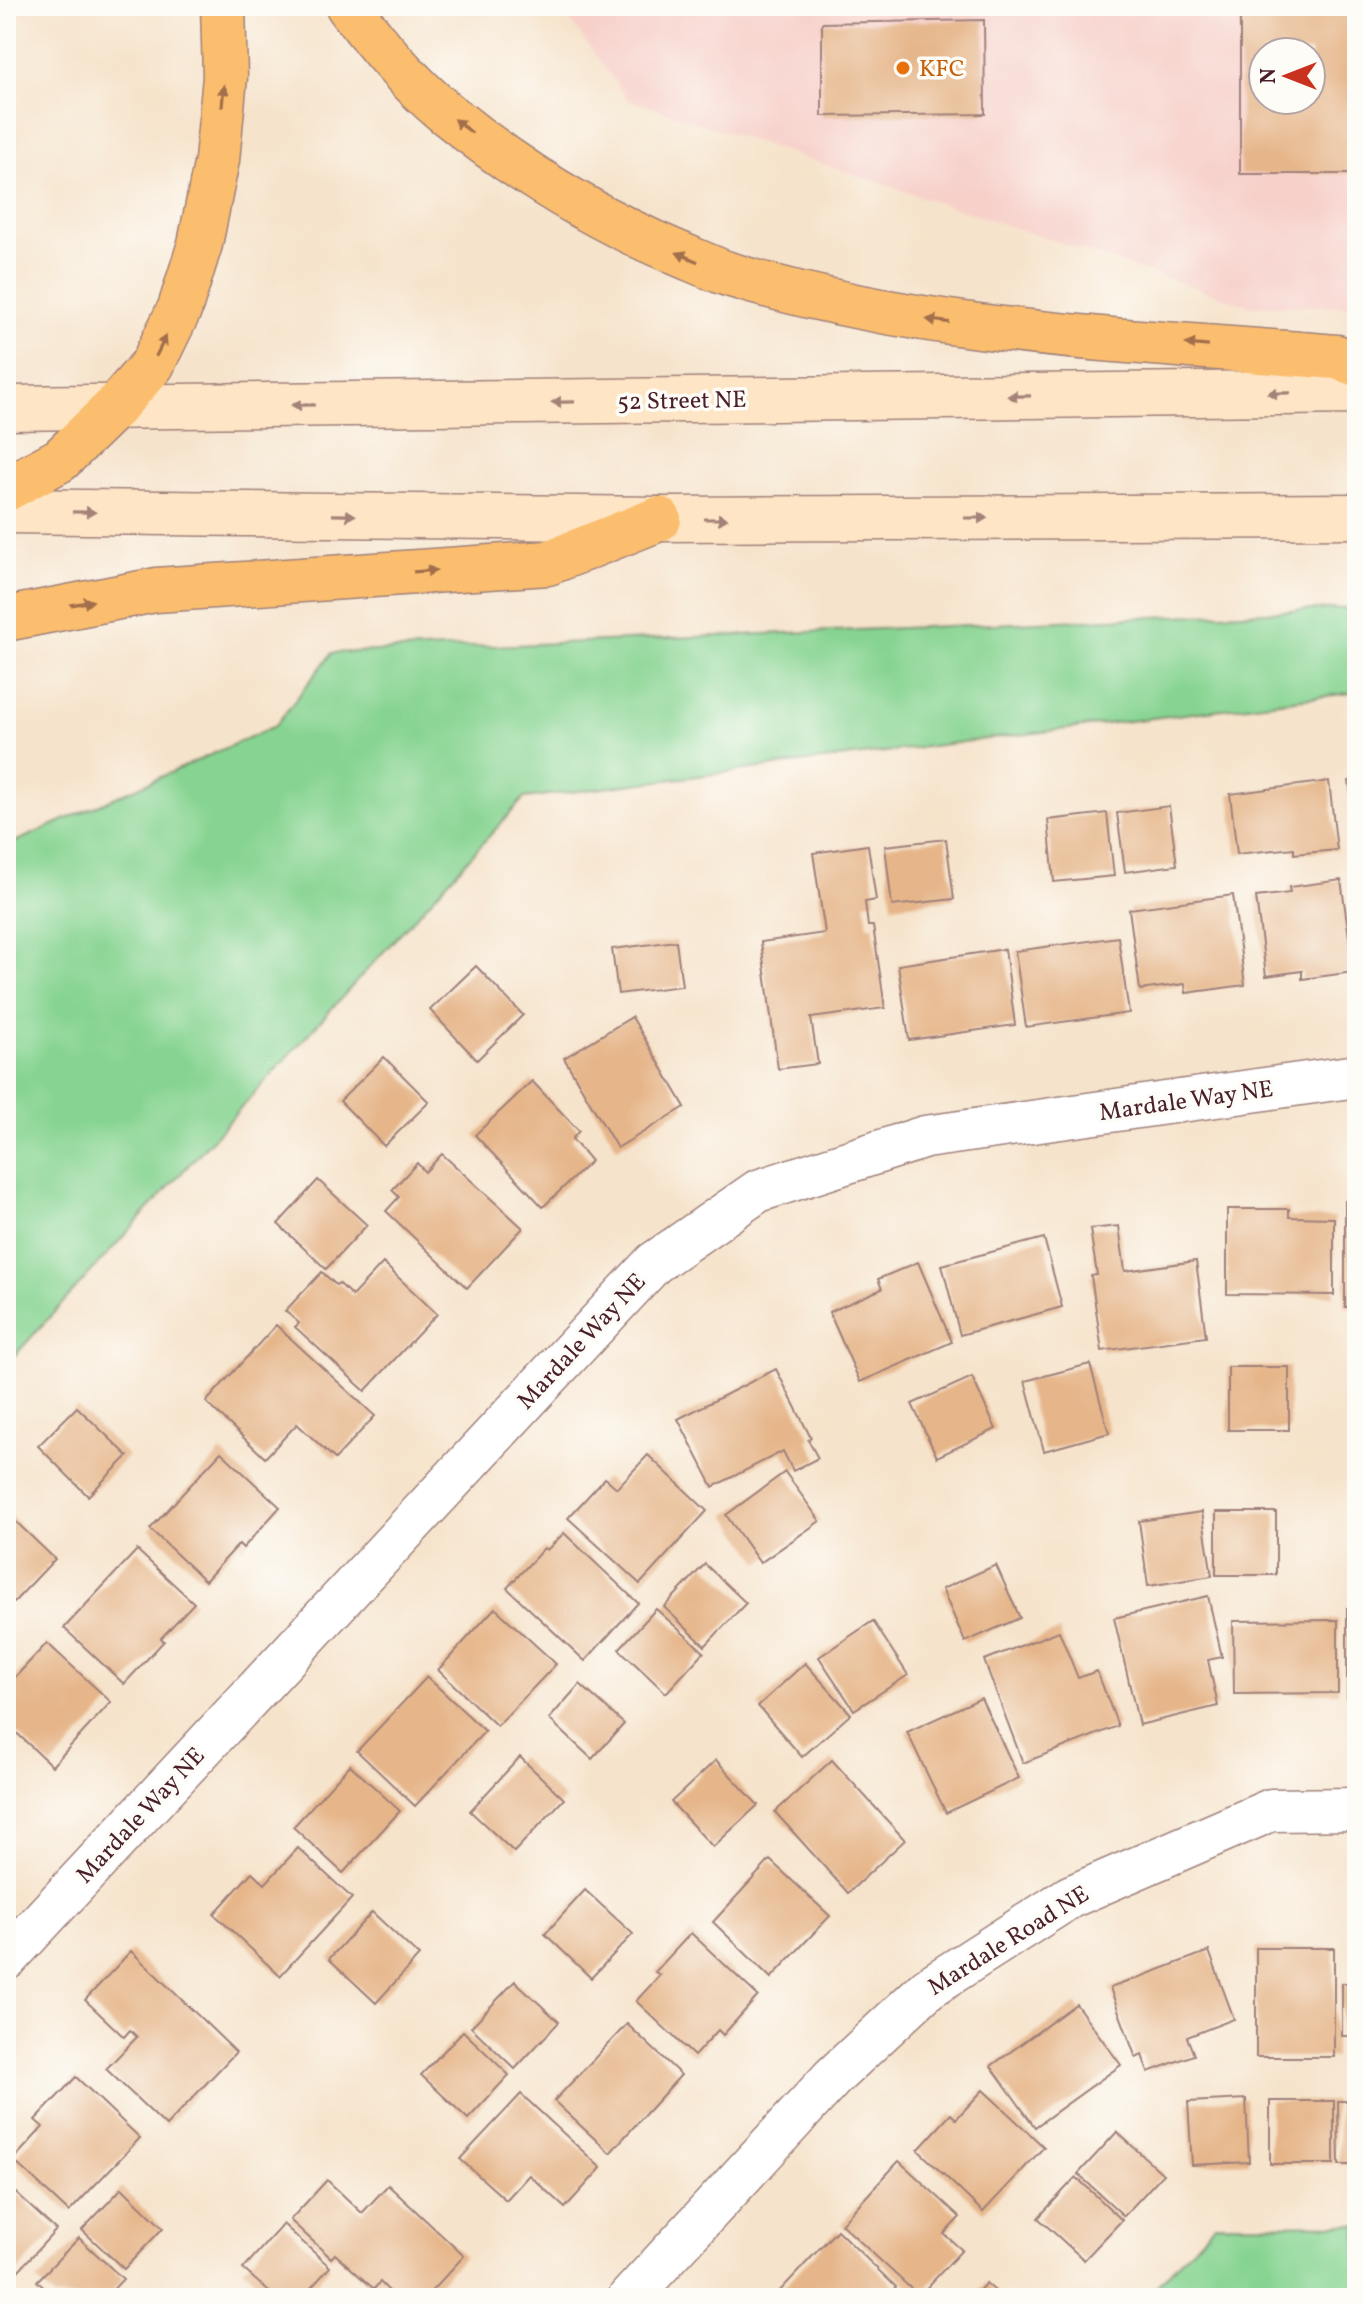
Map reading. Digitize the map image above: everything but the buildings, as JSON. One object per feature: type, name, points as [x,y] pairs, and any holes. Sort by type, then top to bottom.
[{"type":"highway","points":[[6,489],[60,460],[114,408],[152,365],[180,308],[200,244],[217,160],[225,77],[223,6]]},
{"type":"highway","points":[[348,6],[385,53],[444,112],[508,159],[572,202],[648,240],[725,273],[823,300],[906,317],[972,326],[1337,357],[1357,364]]},
{"type":"highway","points":[[6,619],[156,590],[548,563],[659,519]]},
{"type":"main road","name":"52 Street NE","points":[[6,408],[1357,392]]},
{"type":"main road","points":[[6,511],[659,519],[1357,516]]},
{"type":"street","name":"Mardale Way NE","points":[[6,1959],[654,1263],[758,1191],[925,1137],[1357,1076]]},
{"type":"street","name":"Mardale Road NE","points":[[629,2298],[833,2077],[928,1988],[1070,1897],[1271,1810],[1357,1809]]},
{"type":"shaded area","points":[[560,6],[1357,6],[1357,306],[1250,306],[627,99]]},
{"type":"green space","points":[[1357,608],[1357,692],[524,798],[6,1365],[6,846],[275,726],[332,653]]},
{"type":"green space","points":[[1215,2224],[1357,2225],[1357,2298],[1145,2298]]},
{"type":"place","name":"KFC","points":[[903,68]]}]
